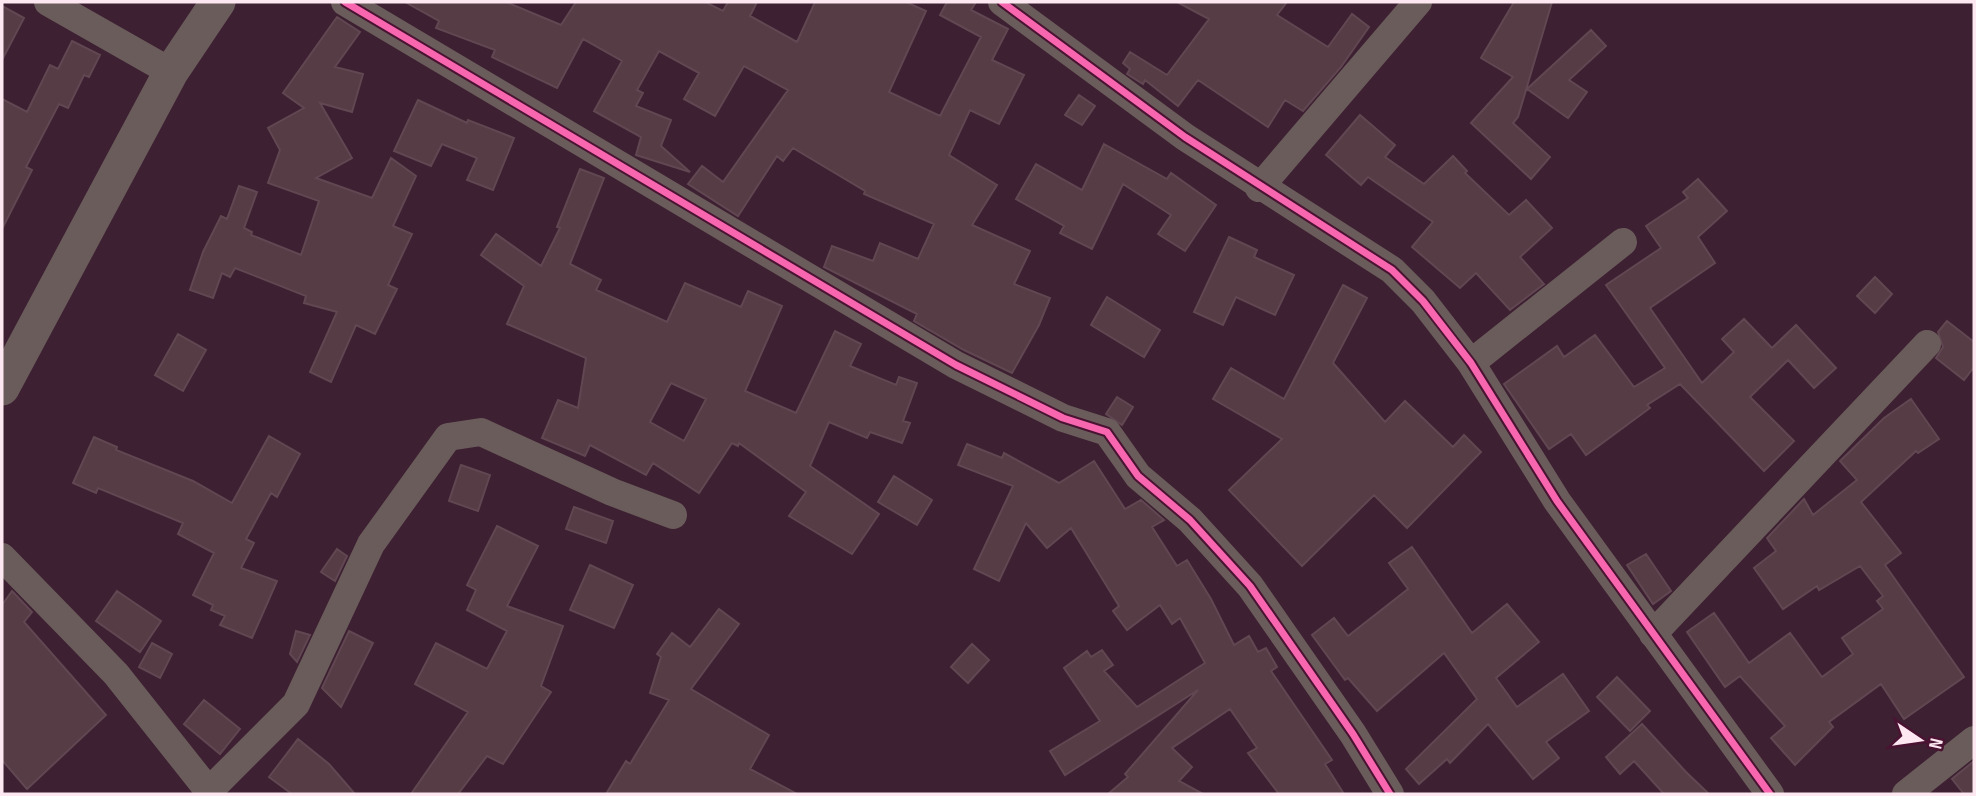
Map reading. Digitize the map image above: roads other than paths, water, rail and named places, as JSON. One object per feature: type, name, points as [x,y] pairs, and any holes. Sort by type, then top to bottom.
[{"type":"street","points":[[48,2],[171,72]]},
{"type":"street","points":[[2,388],[171,72],[218,2]]},
{"type":"street","points":[[345,2],[956,365],[1063,418],[1107,432],[1138,476],[1190,520],[1250,586],[1353,734],[1390,794]]},
{"type":"street","points":[[1002,2],[1185,138],[1259,188],[1392,270],[1423,301],[1471,363],[1557,501],[1770,794]]},
{"type":"street","points":[[1259,188],[1418,2]]},
{"type":"street","points":[[1471,363],[1623,242]]},
{"type":"street","points":[[1653,634],[1927,344]]},
{"type":"street","points":[[2,557],[116,674],[207,792],[296,704],[371,544],[448,437],[481,432],[611,492],[673,515]]},
{"type":"street","points":[[1906,794],[1974,740]]}]
